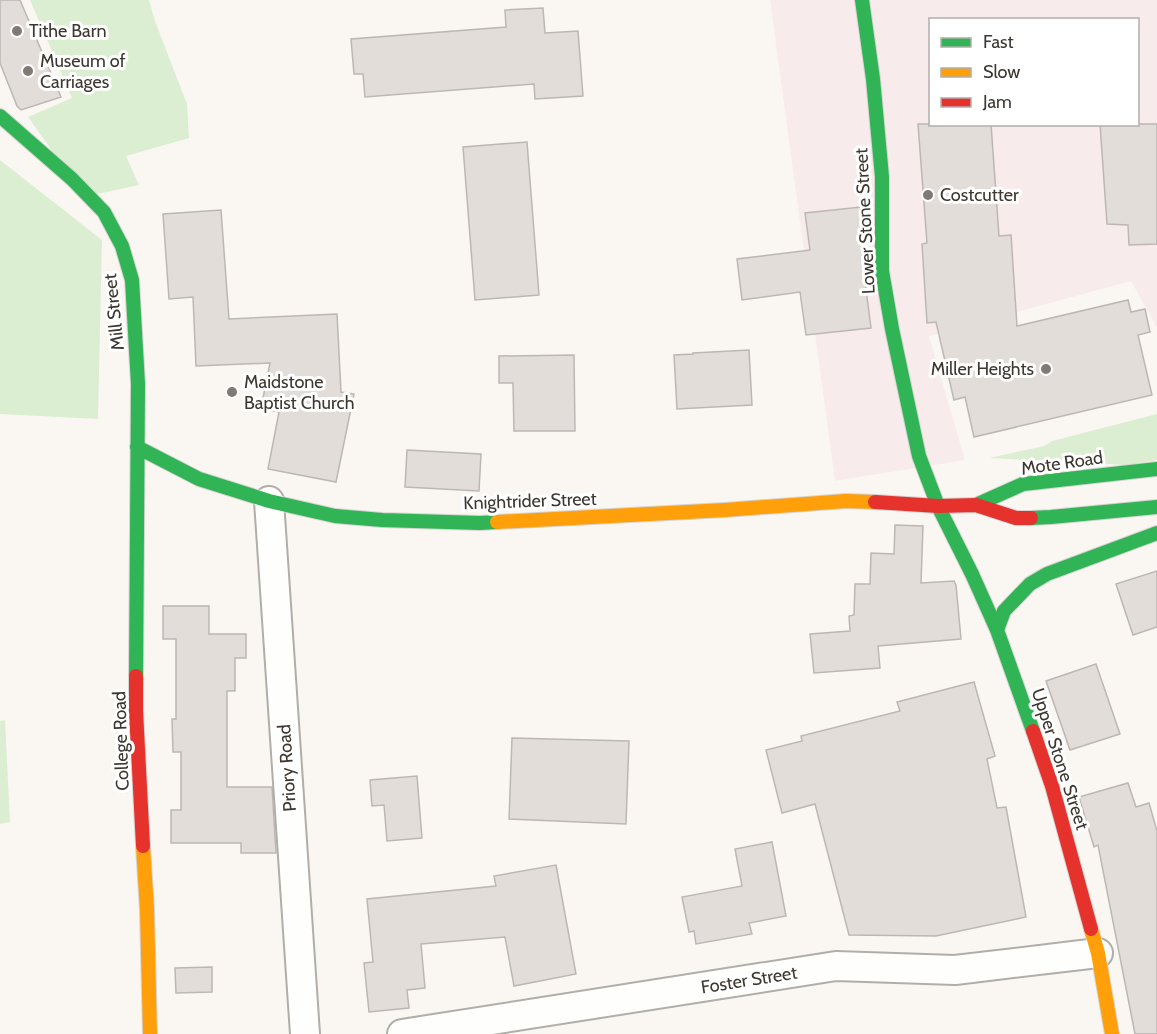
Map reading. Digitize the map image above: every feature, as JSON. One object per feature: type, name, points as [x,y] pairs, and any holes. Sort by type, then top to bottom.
[{"type":"highway","name":"Lower Stone Street","points":[[862,0],[873,79],[882,177],[882,271],[919,456],[938,506]]},
{"type":"highway","name":"Mill Street","points":[[0,116],[72,179],[104,212],[122,246],[132,280],[138,384],[137,447]]},
{"type":"highway","name":"Knightrider Street","points":[[137,447],[198,479],[269,501],[335,516],[382,520],[480,523],[846,501],[938,506]]},
{"type":"highway","name":"College Road","points":[[137,447],[136,711],[147,910],[150,1034]]},
{"type":"highway","name":"Mote Road","points":[[976,506],[1023,484],[1157,469]]},
{"type":"highway","name":"Mote Road","points":[[938,506],[976,506],[1016,519],[1157,507]]},
{"type":"highway","name":"Upper Stone Street","points":[[938,506],[997,630],[1052,786],[1098,953],[1112,1034]]},
{"type":"highway","points":[[997,630],[1004,611],[1030,584],[1047,574],[1157,534]]},
{"type":"street","name":"Priory Road","points":[[269,501],[305,1034]]},
{"type":"street","name":"Foster Street","points":[[402,1034],[836,966],[955,970],[1098,953]]},
{"type":"shaded area","points":[[770,0],[1157,0],[1157,328],[1131,281],[929,336],[965,460],[835,481]]},
{"type":"green space","points":[[30,0],[149,0],[187,104],[189,138],[126,156],[139,185],[88,196],[72,179],[28,117],[72,98]]},
{"type":"green space","points":[[0,160],[102,240],[98,419],[0,414]]},
{"type":"green space","points":[[1157,414],[1157,460],[1126,465],[989,458],[1044,446],[1052,441]]},
{"type":"green space","points":[[5,720],[10,822],[0,824],[0,721]]},
{"type":"building","name":"Tithe Barn","points":[[0,0],[20,0],[61,97],[21,110],[17,106],[0,63]]},
{"type":"building","points":[[543,8],[545,33],[578,31],[583,96],[535,99],[534,84],[365,97],[363,74],[354,74],[351,39],[506,27],[505,10]]},
{"type":"building","points":[[918,124],[991,126],[999,236],[1011,235],[1017,326],[1128,300],[1131,312],[1145,309],[1150,332],[1138,335],[1152,395],[974,437],[965,397],[954,400],[936,322],[927,323],[922,244],[927,243]]},
{"type":"building","points":[[1157,124],[1157,244],[1129,245],[1128,225],[1107,224],[1100,126]]},
{"type":"building","points":[[527,142],[539,295],[475,300],[463,147]]},
{"type":"building","points":[[861,207],[863,242],[861,242],[871,328],[806,335],[800,292],[742,300],[737,259],[810,250],[805,213]]},
{"type":"building","points":[[221,210],[229,319],[337,314],[341,392],[354,394],[336,482],[268,469],[279,412],[261,408],[270,363],[196,366],[193,297],[169,299],[163,214]]},
{"type":"building","points":[[749,350],[752,405],[677,409],[674,355]]},
{"type":"building","points":[[574,355],[575,431],[514,431],[513,383],[499,383],[499,356]]},
{"type":"building","points":[[407,450],[481,454],[479,491],[405,487]]},
{"type":"building","points":[[895,525],[923,526],[921,583],[954,581],[961,639],[878,646],[880,668],[814,673],[810,634],[850,631],[849,616],[854,615],[855,584],[870,584],[871,553],[894,554]]},
{"type":"building","points":[[1157,571],[1157,627],[1133,635],[1116,584]]},
{"type":"building","points":[[163,606],[209,606],[209,634],[246,634],[246,658],[235,658],[235,691],[227,691],[227,787],[272,787],[276,853],[241,853],[241,843],[171,843],[171,810],[181,810],[181,752],[173,752],[172,719],[176,719],[176,639],[163,639]]},
{"type":"building","points":[[1096,664],[1120,734],[1070,750],[1046,681]]},
{"type":"building","points":[[974,682],[995,756],[987,759],[997,808],[1006,807],[1026,917],[936,936],[849,935],[815,804],[782,813],[766,750],[802,741],[801,736],[900,711],[897,702]]},
{"type":"building","points":[[512,738],[629,741],[626,824],[509,819]]},
{"type":"building","points":[[417,776],[422,838],[387,841],[384,805],[372,806],[370,780]]},
{"type":"building","points":[[1128,783],[1136,807],[1149,803],[1157,831],[1157,1034],[1135,1034],[1098,845],[1094,847],[1079,797]]},
{"type":"building","points":[[772,842],[786,916],[749,923],[752,934],[696,944],[694,931],[689,932],[682,897],[742,886],[735,849]]},
{"type":"building","points":[[556,865],[576,974],[514,986],[505,937],[421,944],[425,988],[407,990],[409,1008],[369,1012],[364,963],[373,962],[367,899],[496,886],[494,876]]},
{"type":"building","points":[[212,967],[212,992],[176,993],[175,968]]},
{"type":"traffic: fast","points":[[862,0],[873,79],[882,177],[882,271],[919,456],[938,506],[997,630],[1033,731]]},
{"type":"traffic: fast","points":[[0,116],[72,179],[104,212],[122,246],[132,280],[138,384],[136,676]]},
{"type":"traffic: fast","points":[[137,447],[199,479],[269,501],[335,516],[382,520],[497,522]]},
{"type":"traffic: fast","points":[[976,505],[1023,484],[1157,469]]},
{"type":"traffic: fast","points":[[1031,518],[1157,507]]},
{"type":"traffic: fast","points":[[997,630],[1004,611],[1030,584],[1047,574],[1157,533]]},
{"type":"traffic: slow","points":[[497,522],[846,501],[875,502]]},
{"type":"traffic: slow","points":[[143,846],[150,1034]]},
{"type":"traffic: slow","points":[[1091,929],[1098,953],[1112,1034]]},
{"type":"traffic: jam","points":[[875,502],[938,506],[976,505],[1016,518],[1031,518]]},
{"type":"traffic: jam","points":[[136,676],[143,846]]},
{"type":"traffic: jam","points":[[1033,731],[1052,786],[1091,929]]},
{"type":"place","name":"Tithe Barn","points":[[17,31]]},
{"type":"place","name":"Museum of Carriages","points":[[28,71]]},
{"type":"place","name":"Costcutter","points":[[928,195]]},
{"type":"place","name":"Miller Heights","points":[[1046,369]]},
{"type":"place","name":"Maidstone Baptist Church","points":[[232,392]]}]
